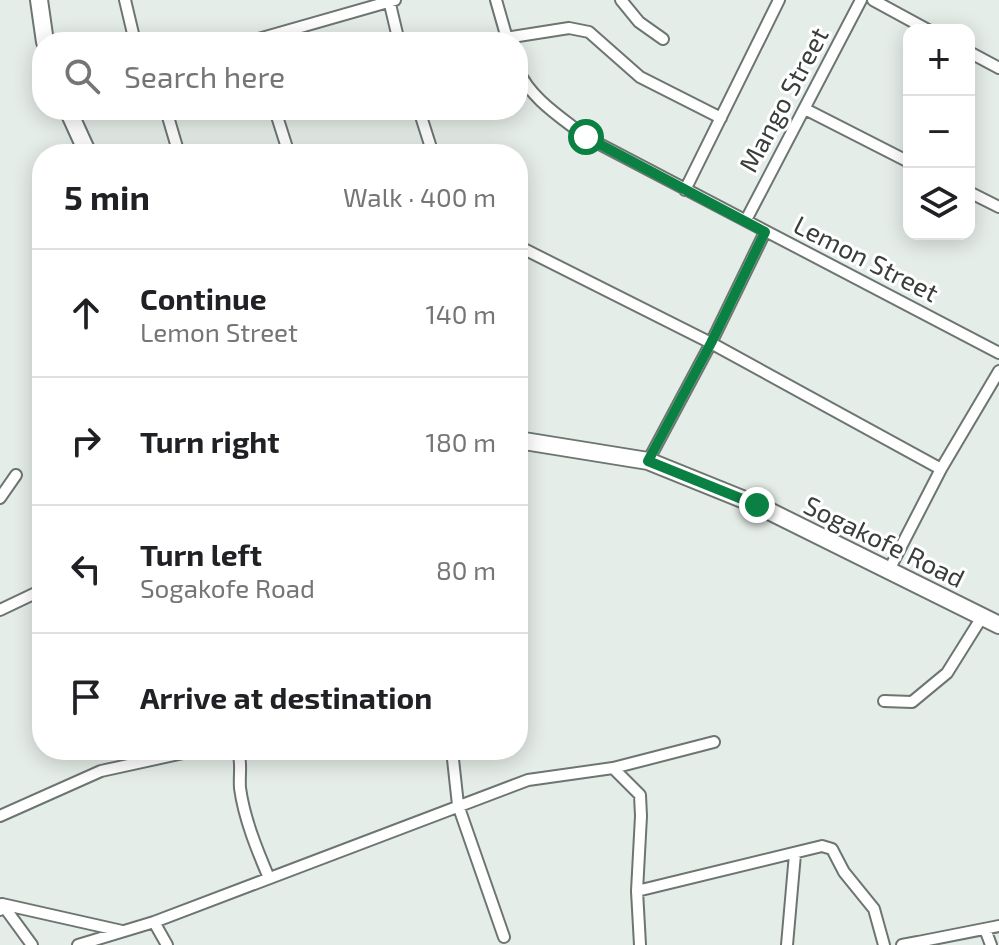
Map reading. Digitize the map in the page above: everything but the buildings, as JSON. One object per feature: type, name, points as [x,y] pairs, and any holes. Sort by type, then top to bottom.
[{"type":"main road","points":[[39,0],[44,32]]},
{"type":"main road","points":[[73,120],[83,144]]},
{"type":"main road","name":"Sogakofe Road","points":[[528,442],[648,461],[757,505],[999,625]]},
{"type":"street","points":[[125,0],[133,32]]},
{"type":"street","points":[[284,32],[391,0],[397,32]]},
{"type":"street","points":[[496,0],[505,32]]},
{"type":"street","points":[[621,0],[639,22],[663,39]]},
{"type":"street","points":[[685,190],[779,0]]},
{"type":"street","name":"Mango Street","points":[[746,220],[861,0]]},
{"type":"street","points":[[873,0],[917,24]]},
{"type":"street","points":[[528,36],[569,28],[589,32],[640,77],[721,118]]},
{"type":"street","points":[[975,55],[999,68]]},
{"type":"street","name":"Lemon Street","points":[[528,88],[586,137],[999,353]]},
{"type":"street","points":[[805,109],[903,159]]},
{"type":"street","points":[[169,120],[176,144]]},
{"type":"street","points":[[278,120],[286,144]]},
{"type":"street","points":[[422,120],[430,144]]},
{"type":"street","points":[[975,195],[999,207]]},
{"type":"street","points":[[648,461],[711,343],[765,232]]},
{"type":"street","points":[[528,251],[711,343],[941,469]]},
{"type":"street","points":[[889,570],[941,469],[999,371]]},
{"type":"street","points":[[0,498],[16,475]]},
{"type":"street","points":[[0,610],[32,595]]},
{"type":"street","points":[[884,701],[912,702],[947,673],[982,617]]},
{"type":"street","points":[[78,945],[154,922],[528,780],[613,768],[714,742]]},
{"type":"street","points":[[0,816],[101,771],[151,760]]},
{"type":"street","points":[[240,760],[240,786],[256,847],[269,878]]},
{"type":"street","points":[[453,760],[458,805],[504,937]]},
{"type":"street","points":[[613,768],[640,795],[637,891],[640,945]]},
{"type":"street","points":[[637,891],[822,846],[832,849],[844,872],[874,909],[884,945]]},
{"type":"street","points":[[787,945],[795,854]]},
{"type":"street","points":[[1,904],[123,931]]},
{"type":"street","points":[[1,904],[32,945]]},
{"type":"street","points":[[154,922],[167,945]]},
{"type":"street","points":[[902,945],[999,926]]},
{"type":"street","points":[[985,929],[991,945]]},
{"type":"route","points":[[586,137],[765,232],[711,343],[648,461],[757,505]]}]
